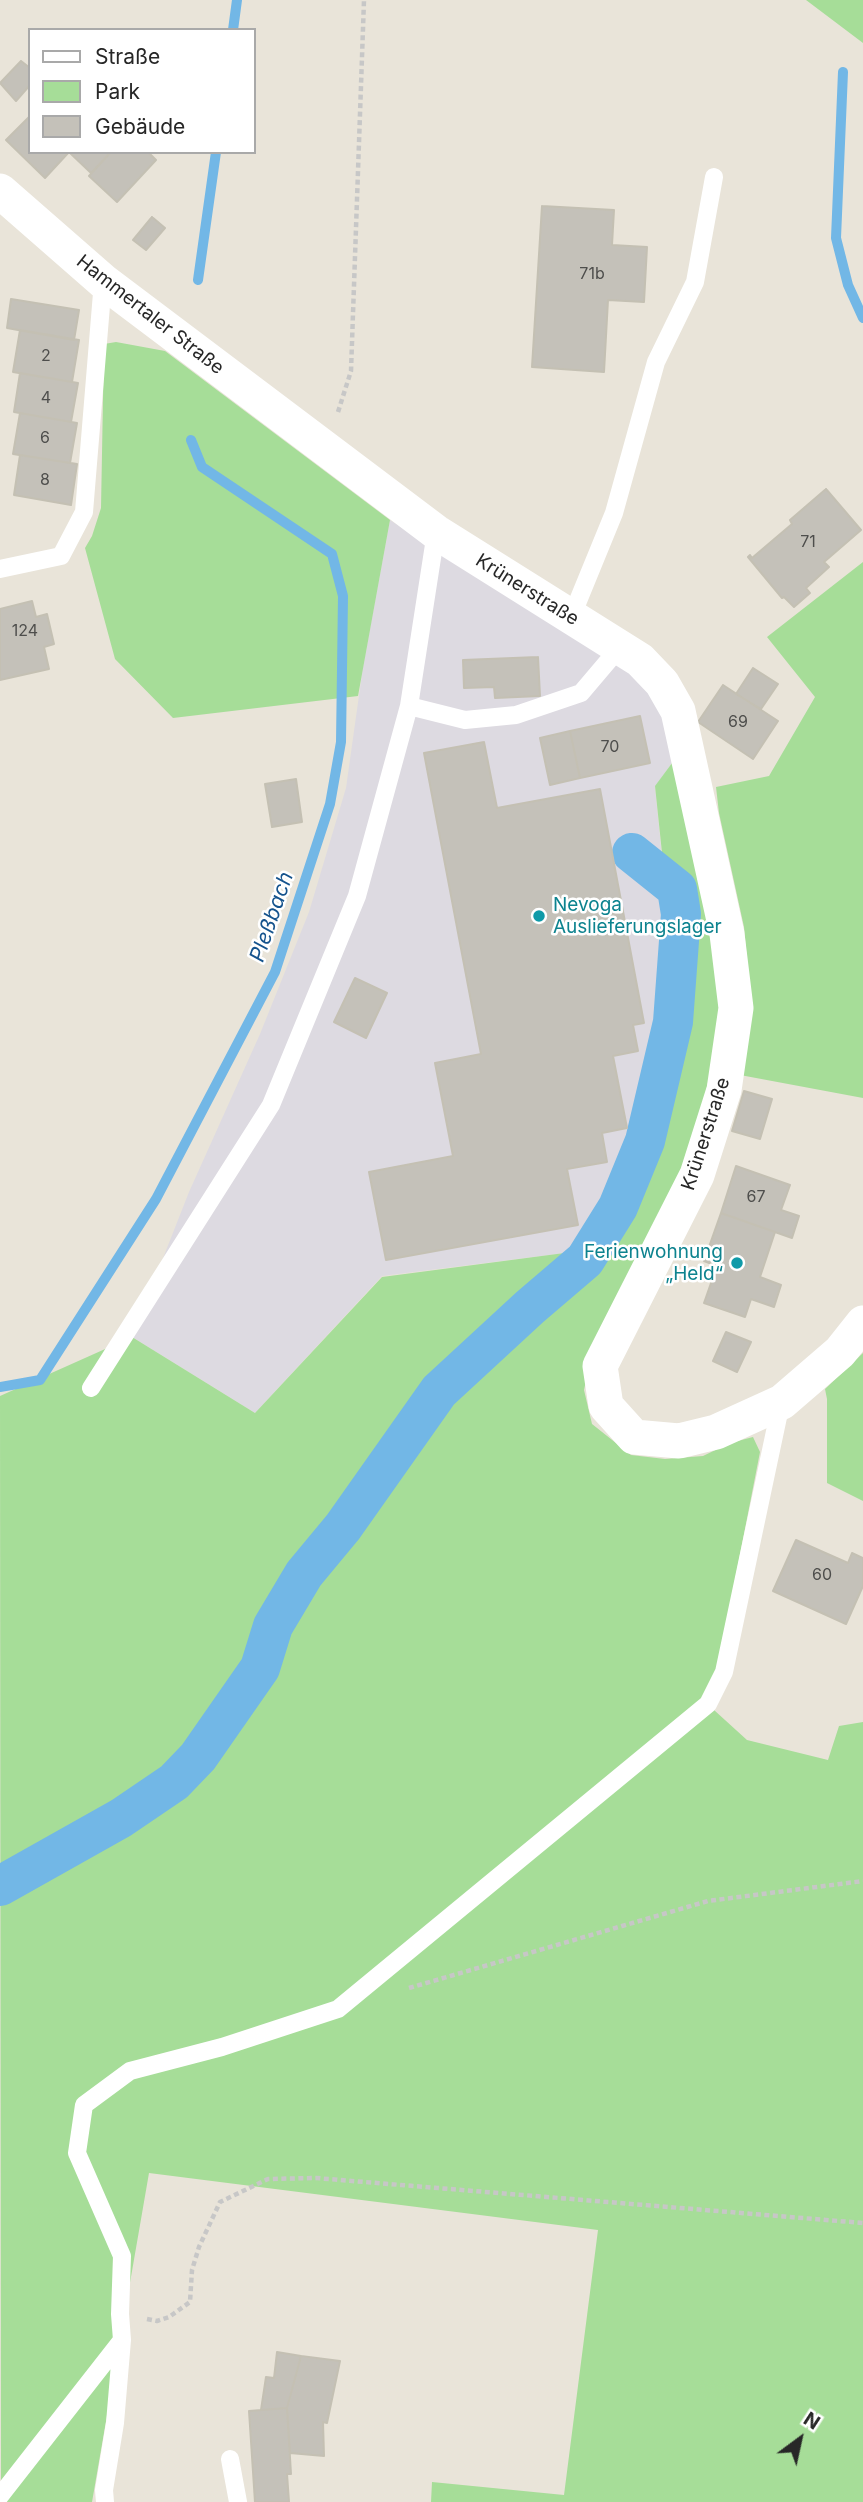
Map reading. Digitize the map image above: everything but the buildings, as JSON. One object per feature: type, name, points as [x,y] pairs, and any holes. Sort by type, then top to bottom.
[{"type":"street","name":"Hammertaler Straße","points":[[0,191],[103,281],[315,442]]},
{"type":"street","name":"Krünerstraße","points":[[315,442],[436,532],[640,660],[662,683],[678,711],[727,934],[736,1007],[724,1090],[697,1175],[600,1366],[606,1406],[634,1437],[679,1441],[716,1432],[782,1402],[840,1352],[863,1323]]},
{"type":"lane","points":[[571,618],[614,513],[656,362],[695,282],[714,177]]},
{"type":"lane","points":[[0,569],[61,556],[84,512],[103,281]]},
{"type":"lane","points":[[91,1388],[271,1104],[357,896],[409,706],[436,532]]},
{"type":"lane","points":[[409,706],[465,720],[516,715],[581,693],[620,647]]},
{"type":"lane","points":[[105,2502],[104,2490],[116,2423],[122,2340],[122,2256],[77,2153],[84,2105],[130,2071],[222,2047],[338,2009],[708,1704],[724,1672],[782,1402]]},
{"type":"lane","points":[[0,2496],[122,2340]]},
{"type":"lane","points":[[230,2459],[238,2502]]},
{"type":"path","points":[[315,442],[351,371],[364,0]]},
{"type":"path","points":[[404,1989],[708,1901],[863,1881]]},
{"type":"path","points":[[120,2314],[157,2321],[169,2317],[190,2302],[191,2270],[220,2202],[268,2179],[316,2178],[863,2223]]},
{"type":"shaded area","points":[[390,520],[651,687],[679,753],[655,787],[682,1053],[573,1252],[382,1276],[255,1413],[132,1337],[189,1192],[260,1034],[309,912],[346,788],[363,667]]},
{"type":"green space","points":[[806,0],[863,0],[863,43]]},
{"type":"green space","points":[[116,342],[165,351],[390,520],[358,696],[173,718],[115,659],[85,548],[101,508],[104,344]]},
{"type":"green space","points":[[863,562],[863,1098],[740,1075],[751,1005],[744,927],[719,813],[716,787],[769,776],[815,697],[767,637]]},
{"type":"green space","points":[[678,755],[726,1001],[693,1150],[592,1353],[584,1390],[592,1424],[631,1455],[665,1459],[703,1456],[730,1443],[753,1437],[760,1452],[725,1631],[714,1710],[747,1740],[828,1760],[839,1726],[863,1722],[863,2502],[431,2502],[432,2482],[564,2495],[598,2230],[149,2173],[92,2502],[1,2502],[0,1396],[132,1337],[255,1413],[382,1277],[572,1252],[683,1053],[655,786]]},
{"type":"green space","points":[[863,1353],[863,1501],[827,1483],[825,1389]]},
{"type":"waterway","name":"Pleßbach","points":[[233,28],[237,0]]},
{"type":"waterway","points":[[843,72],[836,238],[848,285],[863,318]]},
{"type":"waterway","name":"Pleßbach","points":[[198,280],[216,154]]},
{"type":"waterway","name":"Pleßbach","points":[[0,1387],[40,1380],[156,1199],[275,972],[330,804],[341,742],[343,596],[332,554],[202,467],[191,440]]},
{"type":"waterway","points":[[0,1886],[121,1818],[174,1782],[198,1757],[260,1668],[273,1626],[304,1574],[343,1527],[439,1391],[585,1260],[618,1207],[645,1141],[673,1022],[681,914],[677,889],[632,853]]},
{"type":"place","name":"Nevoga Auslieferungslager","points":[[539,916]]},
{"type":"place","name":"Ferienwohnung „Held“","points":[[737,1263]]}]
